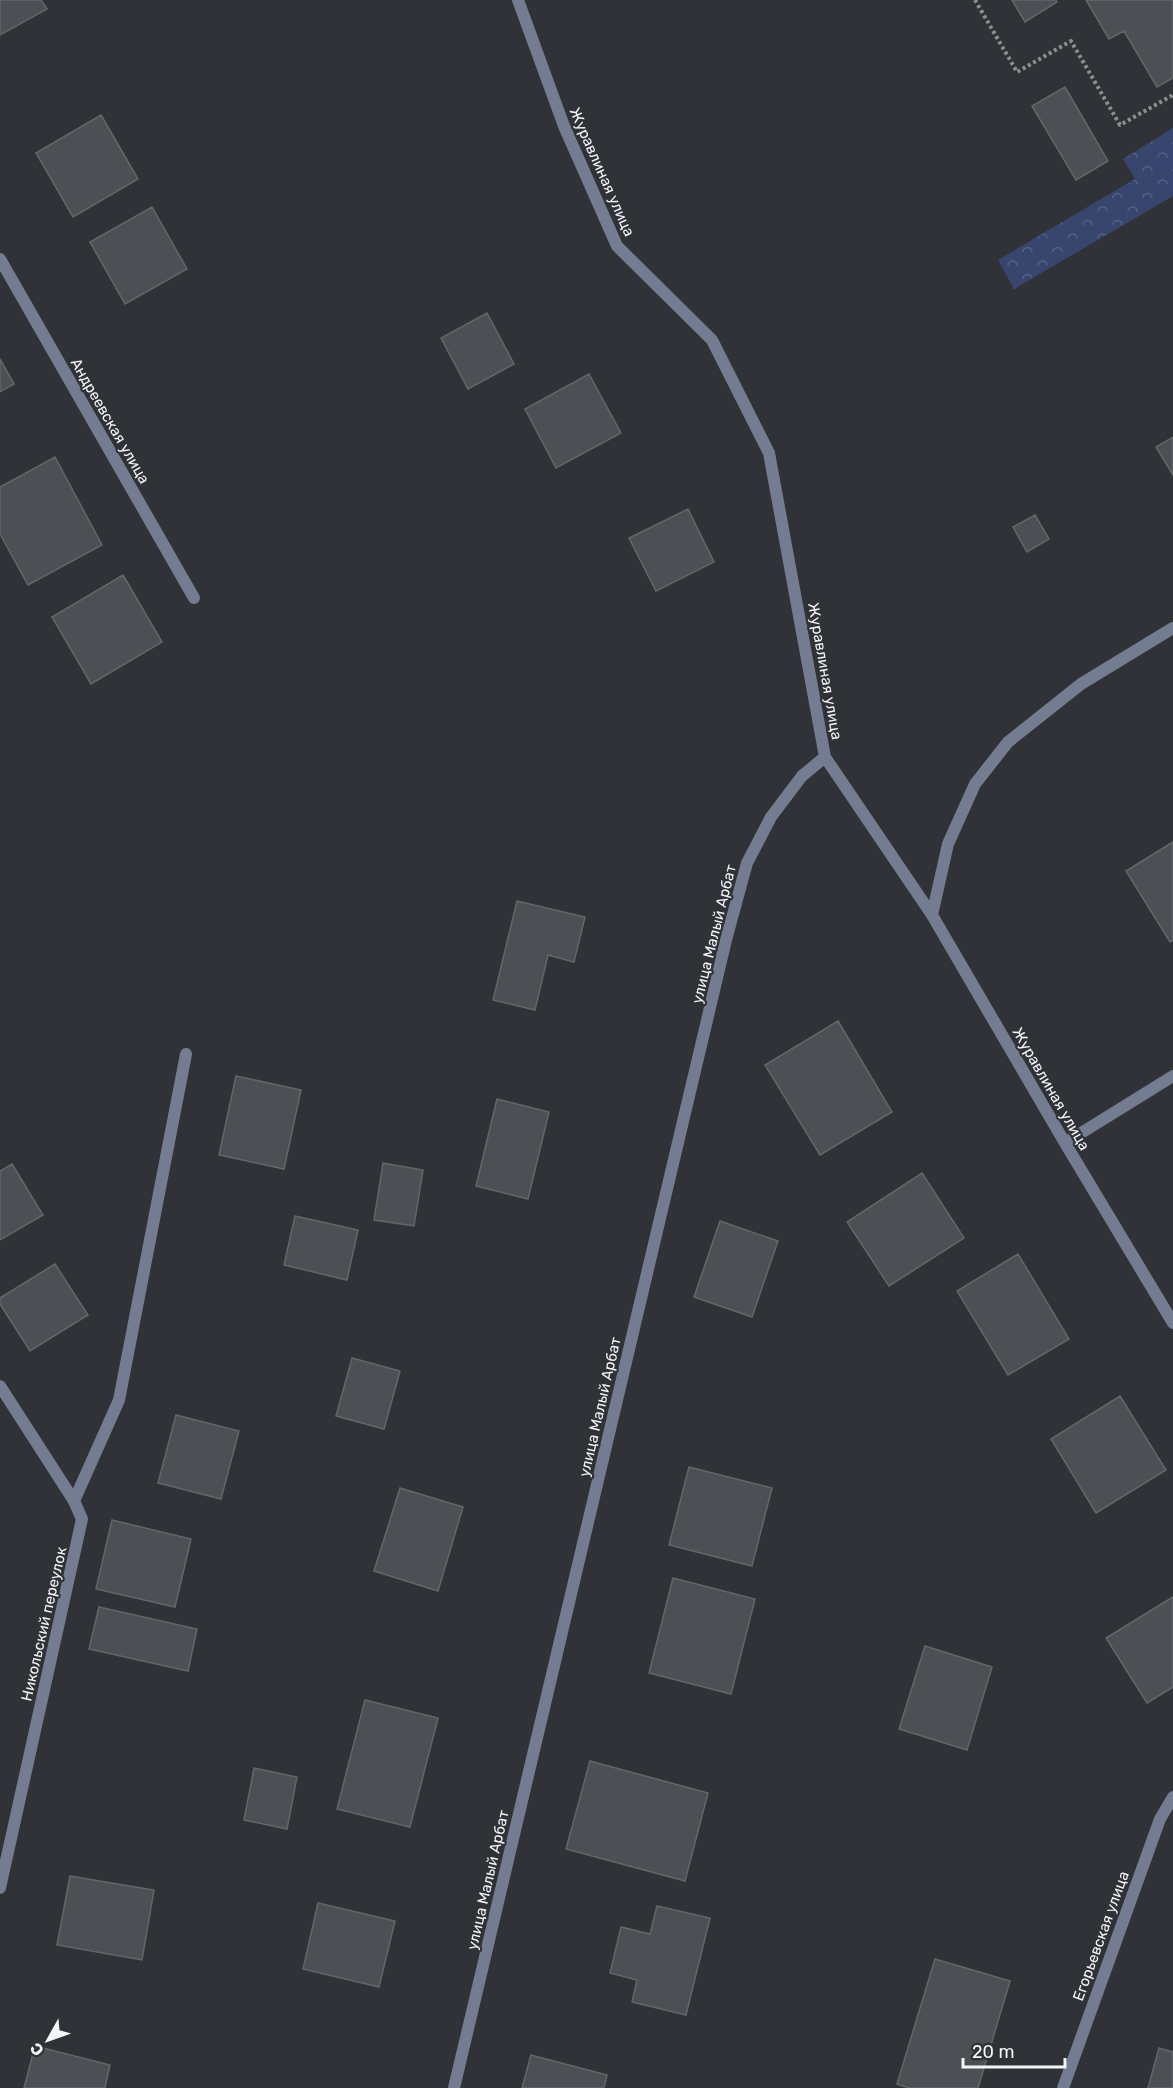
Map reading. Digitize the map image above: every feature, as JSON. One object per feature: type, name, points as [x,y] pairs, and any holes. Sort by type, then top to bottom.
[{"type":"street","name":"Журавлиная улица","points":[[518,0],[564,126],[617,246],[712,340],[770,453],[825,757],[932,915],[1173,1323]]},
{"type":"street","name":"Андреевская улица","points":[[0,259],[194,598]]},
{"type":"street","points":[[932,915],[952,834],[975,784],[1008,742],[1081,684],[1173,628]]},
{"type":"street","name":"улица Малый Арбат","points":[[454,2088],[747,863],[771,817],[802,776],[825,757]]},
{"type":"street","points":[[74,1501],[119,1400],[186,1054]]},
{"type":"street","points":[[1065,1143],[1173,1076]]},
{"type":"street","name":"Никольский переулок","points":[[0,1386],[74,1501],[82,1520],[0,1888]]},
{"type":"street","name":"Егорьевская улица","points":[[1063,2088],[1160,1819],[1173,1797]]},
{"type":"path","points":[[975,0],[1017,72],[1071,41],[1120,125],[1173,95]]},
{"type":"green space","points":[[1173,128],[1173,196],[1014,289],[998,260],[1135,179],[1123,159]]},
{"type":"building","points":[[0,0],[41,0],[47,9],[0,35]]},
{"type":"building","points":[[1012,0],[1056,0],[1057,2],[1025,22]]},
{"type":"building","points":[[1086,0],[1173,0],[1173,78],[1157,87],[1124,31],[1109,39]]},
{"type":"building","points":[[1065,87],[1108,161],[1076,180],[1032,106]]},
{"type":"building","points":[[101,115],[138,179],[73,217],[36,153]]},
{"type":"building","points":[[152,207],[187,269],[125,304],[90,242]]},
{"type":"building","points":[[487,313],[514,364],[468,389],[441,338]]},
{"type":"building","points":[[0,359],[14,384],[0,392]]},
{"type":"building","points":[[589,374],[621,433],[556,468],[525,409]]},
{"type":"building","points":[[1173,437],[1173,475],[1156,447]]},
{"type":"building","points":[[55,457],[102,545],[28,585],[0,534],[0,487]]},
{"type":"building","points":[[688,509],[714,562],[656,591],[629,538]]},
{"type":"building","points":[[1035,515],[1049,539],[1027,552],[1013,527]]},
{"type":"building","points":[[123,575],[162,642],[91,684],[52,617]]},
{"type":"building","points":[[1173,842],[1173,940],[1170,942],[1126,871]]},
{"type":"building","points":[[517,901],[585,917],[574,962],[548,955],[535,1010],[493,1000]]},
{"type":"building","points":[[838,1021],[892,1112],[820,1155],[765,1065]]},
{"type":"building","points":[[236,1076],[301,1090],[284,1169],[219,1155]]},
{"type":"building","points":[[497,1099],[549,1112],[528,1199],[476,1186]]},
{"type":"building","points":[[383,1163],[423,1170],[414,1226],[374,1220]]},
{"type":"building","points":[[12,1164],[43,1215],[0,1240],[0,1171]]},
{"type":"building","points":[[922,1173],[964,1238],[889,1286],[847,1222]]},
{"type":"building","points":[[295,1216],[358,1230],[347,1280],[284,1265]]},
{"type":"building","points":[[720,1221],[778,1241],[752,1317],[694,1297]]},
{"type":"building","points":[[1018,1254],[1069,1339],[1008,1375],[957,1291]]},
{"type":"building","points":[[55,1264],[88,1315],[30,1351],[0,1304],[0,1298]]},
{"type":"building","points":[[352,1358],[400,1371],[384,1429],[336,1416]]},
{"type":"building","points":[[1120,1396],[1166,1470],[1096,1513],[1051,1439]]},
{"type":"building","points":[[176,1415],[239,1431],[221,1499],[158,1483]]},
{"type":"building","points":[[689,1467],[772,1488],[752,1566],[669,1545]]},
{"type":"building","points":[[400,1488],[463,1507],[438,1591],[374,1571]]},
{"type":"building","points":[[112,1520],[191,1539],[175,1607],[96,1589]]},
{"type":"building","points":[[673,1578],[755,1599],[731,1694],[649,1673]]},
{"type":"building","points":[[1173,1597],[1173,1687],[1147,1703],[1106,1638]]},
{"type":"building","points":[[99,1607],[197,1629],[188,1671],[89,1649]]},
{"type":"building","points":[[925,1646],[992,1667],[967,1750],[899,1729]]},
{"type":"building","points":[[365,1700],[438,1718],[410,1827],[337,1809]]},
{"type":"building","points":[[590,1761],[708,1793],[685,1881],[566,1849]]},
{"type":"building","points":[[254,1768],[297,1777],[287,1829],[244,1820]]},
{"type":"building","points":[[70,1876],[154,1890],[142,1960],[57,1945]]},
{"type":"building","points":[[318,1903],[395,1921],[379,1987],[303,1969]]},
{"type":"building","points":[[657,1906],[710,1918],[686,2015],[632,2002],[637,1980],[610,1973],[621,1927],[650,1934]]},
{"type":"building","points":[[935,1959],[1010,1981],[978,2088],[909,2088],[897,2084]]},
{"type":"building","points":[[35,2046],[110,2065],[105,2088],[24,2088]]},
{"type":"building","points":[[1159,2048],[1173,2052],[1173,2088],[1148,2088]]},
{"type":"building","points":[[531,2055],[607,2075],[604,2088],[522,2088]]}]
